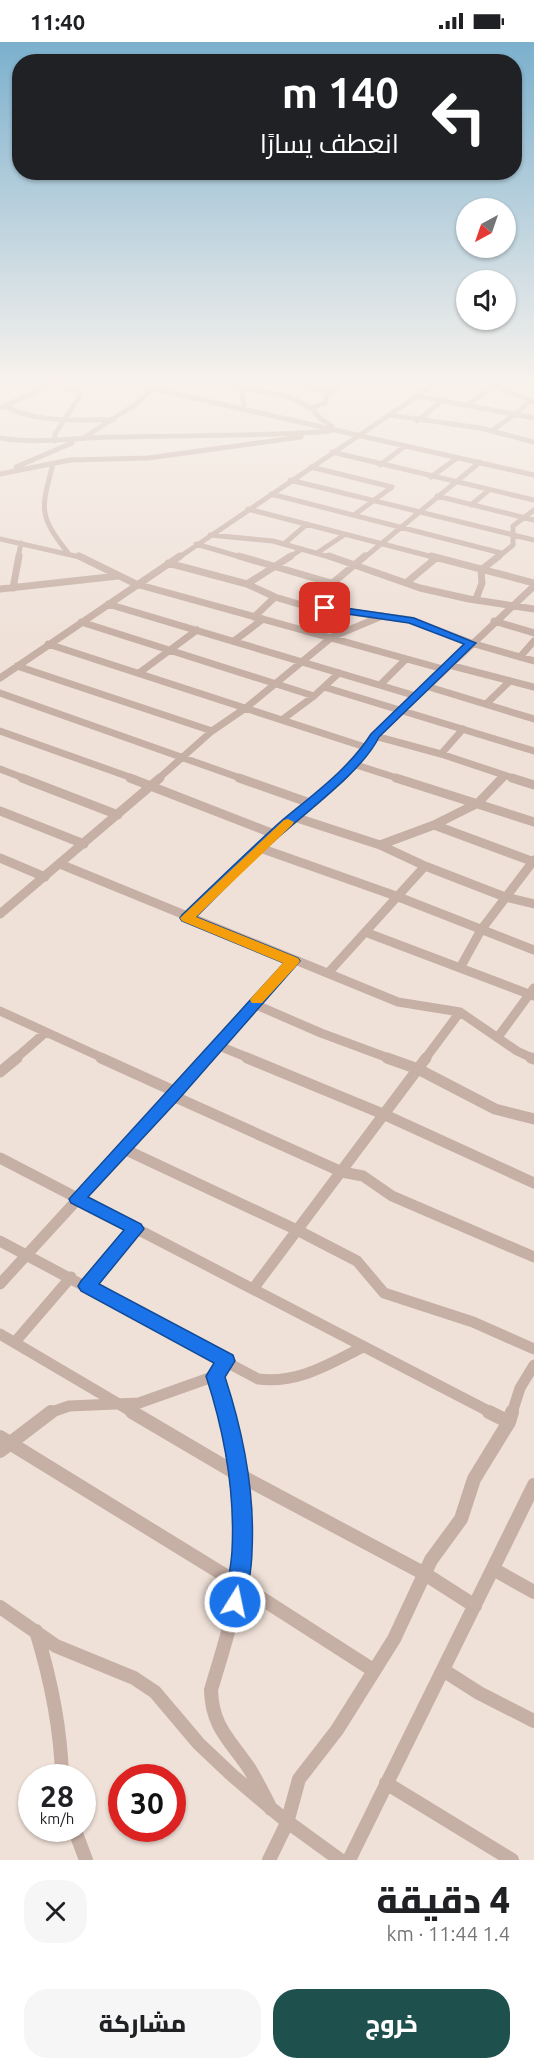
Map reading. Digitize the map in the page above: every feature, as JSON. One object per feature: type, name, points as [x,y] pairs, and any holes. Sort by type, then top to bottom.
[{"type":"street","points":[[0,474],[17,467]]},
{"type":"street","points":[[0,474],[38,467]]},
{"type":"street","points":[[52,467],[42,507],[43,518],[68,553]]},
{"type":"street","points":[[0,678],[310,467]]},
{"type":"street","points":[[314,467],[392,487],[354,515]]},
{"type":"street","points":[[388,467],[534,500]]},
{"type":"street","points":[[431,477],[445,467]]},
{"type":"street","points":[[305,606],[353,564],[474,467]]},
{"type":"street","points":[[500,467],[534,475]]},
{"type":"street","points":[[526,473],[533,467]]},
{"type":"street","points":[[290,480],[534,540]]},
{"type":"street","points":[[471,505],[489,490]]},
{"type":"street","points":[[271,494],[501,553]]},
{"type":"street","points":[[437,496],[534,520]]},
{"type":"street","points":[[248,509],[534,585]]},
{"type":"street","points":[[481,570],[513,545],[511,534],[513,526],[534,510]]},
{"type":"street","points":[[284,544],[307,524]]},
{"type":"street","points":[[210,535],[245,537],[284,544],[353,564],[406,584],[534,609]]},
{"type":"street","points":[[317,554],[344,535]]},
{"type":"street","points":[[0,539],[68,553],[96,563],[136,584],[254,617],[406,659],[534,687]]},
{"type":"street","points":[[13,588],[21,543]]},
{"type":"street","points":[[196,544],[331,583]]},
{"type":"street","points":[[247,584],[302,549]]},
{"type":"street","points":[[406,584],[436,558]]},
{"type":"street","points":[[168,563],[247,584],[274,597],[305,606],[411,620],[471,643],[534,661]]},
{"type":"street","points":[[476,599],[482,583],[481,570]]},
{"type":"street","points":[[0,589],[118,576]]},
{"type":"street","points":[[187,918],[274,834],[353,764],[368,748],[375,736],[401,710],[534,585]]},
{"type":"street","points":[[254,617],[274,597]]},
{"type":"street","points":[[108,604],[416,696]]},
{"type":"street","points":[[2,910],[84,844],[212,731],[247,707],[332,637],[382,616]]},
{"type":"street","points":[[234,641],[262,619]]},
{"type":"street","points":[[494,621],[534,633]]},
{"type":"street","points":[[81,622],[168,652],[314,696]]},
{"type":"street","points":[[139,673],[197,630]]},
{"type":"street","points":[[520,657],[534,641]]},
{"type":"street","points":[[48,644],[368,748]]},
{"type":"street","points":[[380,685],[406,659]]},
{"type":"street","points":[[17,666],[212,731]]},
{"type":"street","points":[[283,719],[314,696],[339,672]]},
{"type":"street","points":[[486,704],[510,681]]},
{"type":"street","points":[[426,686],[534,719]]},
{"type":"street","points":[[324,687],[534,750]]},
{"type":"street","points":[[0,693],[310,803]]},
{"type":"street","points":[[441,754],[463,729]]},
{"type":"street","points":[[0,730],[151,785],[274,834]]},
{"type":"street","points":[[375,736],[441,754],[534,786]]},
{"type":"street","points":[[353,764],[478,802],[534,822]]},
{"type":"street","points":[[0,769],[118,815]]},
{"type":"street","points":[[380,846],[434,825],[478,802],[504,776]]},
{"type":"street","points":[[0,812],[84,844]]},
{"type":"street","points":[[294,817],[380,846],[505,897],[534,904]]},
{"type":"street","points":[[434,825],[534,861],[481,930],[460,968]]},
{"type":"street","points":[[260,848],[396,896],[534,950]]},
{"type":"street","points":[[0,858],[45,877]]},
{"type":"street","points":[[60,864],[187,918],[293,961],[329,972],[398,1002],[460,1012],[517,1051],[534,1059]]},
{"type":"street","points":[[329,972],[425,866]]},
{"type":"street","points":[[364,932],[532,992],[498,1037]]},
{"type":"street","points":[[0,1284],[293,961]]},
{"type":"street","points":[[254,1004],[336,1039],[418,1069],[495,1109],[534,1119]]},
{"type":"street","points":[[0,1011],[342,1172],[363,1176],[392,1196],[534,1257]]},
{"type":"street","points":[[253,1289],[460,1012]]},
{"type":"street","points":[[0,1072],[46,1032]]},
{"type":"street","points":[[217,1045],[383,1114],[534,1183]]},
{"type":"street","points":[[124,1149],[297,1230],[357,1261],[384,1293],[473,1322],[534,1349]]},
{"type":"street","points":[[0,1158],[510,1422]]},
{"type":"street","points":[[87,1286],[135,1229]]},
{"type":"street","points":[[0,1240],[258,1379],[279,1382],[299,1378],[363,1347]]},
{"type":"street","points":[[15,1342],[71,1277]]},
{"type":"street","points":[[0,1334],[239,1475],[424,1575],[475,1606]]},
{"type":"street","points":[[226,1361],[215,1376],[139,1403],[69,1406],[50,1412],[4,1444],[239,1584],[374,1670]]},
{"type":"street","points":[[269,1860],[287,1823],[299,1779],[359,1698],[411,1608],[431,1560],[461,1519],[474,1479],[510,1422],[520,1388],[534,1365]]},
{"type":"street","points":[[215,1376],[224,1403],[239,1475],[243,1517],[239,1584],[211,1690],[210,1707],[219,1730],[249,1768],[271,1809]]},
{"type":"street","points":[[349,1860],[534,1486]]},
{"type":"street","points":[[493,1569],[534,1592]]},
{"type":"street","points":[[0,1607],[63,1650],[134,1678],[156,1693],[197,1742],[287,1823],[340,1860]]},
{"type":"street","points":[[36,1631],[54,1689],[63,1764]]},
{"type":"street","points":[[443,1670],[479,1693],[534,1721]]},
{"type":"street","points":[[386,1783],[512,1860]]},
{"type":"street","points":[[79,1842],[86,1860]]},
{"type":"slow traffic","points":[[257,1000],[293,961],[187,918],[288,822]]},
{"type":"route","points":[[235,1602],[242,1552],[241,1494],[224,1403],[215,1376],[226,1361],[87,1286],[135,1229],[77,1199],[173,1096],[293,961],[187,918],[274,834],[353,764],[368,748],[375,736],[471,643],[411,620],[325,608]]}]
